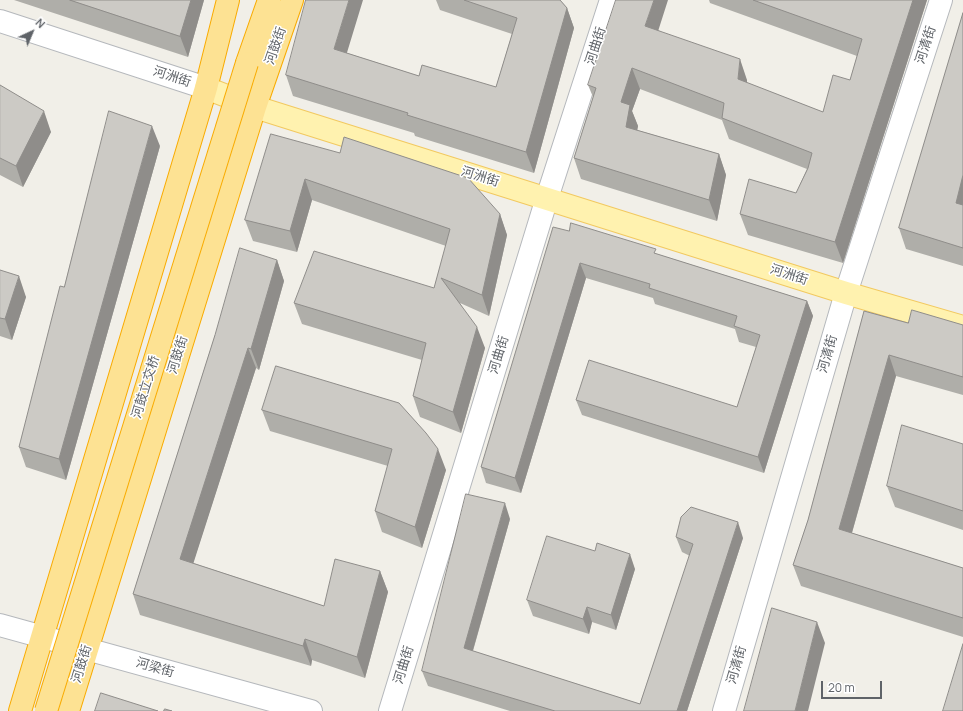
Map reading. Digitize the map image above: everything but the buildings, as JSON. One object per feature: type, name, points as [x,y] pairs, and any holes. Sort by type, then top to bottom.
[{"type":"highway","points":[[20,711],[206,88],[228,0]]},
{"type":"highway","points":[[247,63],[260,0]]},
{"type":"highway","points":[[247,63],[269,0]]},
{"type":"highway","name":"河鼓街","points":[[68,711],[255,107],[292,0]]},
{"type":"highway","name":"河鼓立交桥","points":[[46,711],[247,63]]},
{"type":"main road","name":"河洲街","points":[[206,88],[255,107],[846,293],[963,327]]},
{"type":"street","name":"河曲街","points":[[390,711],[547,198],[611,0]]},
{"type":"street","name":"河清街","points":[[724,711],[846,293],[941,0]]},
{"type":"street","name":"河洲街","points":[[0,21],[206,88]]},
{"type":"street","name":"河梁街","points":[[0,625],[42,638],[87,649],[310,711]]}]
